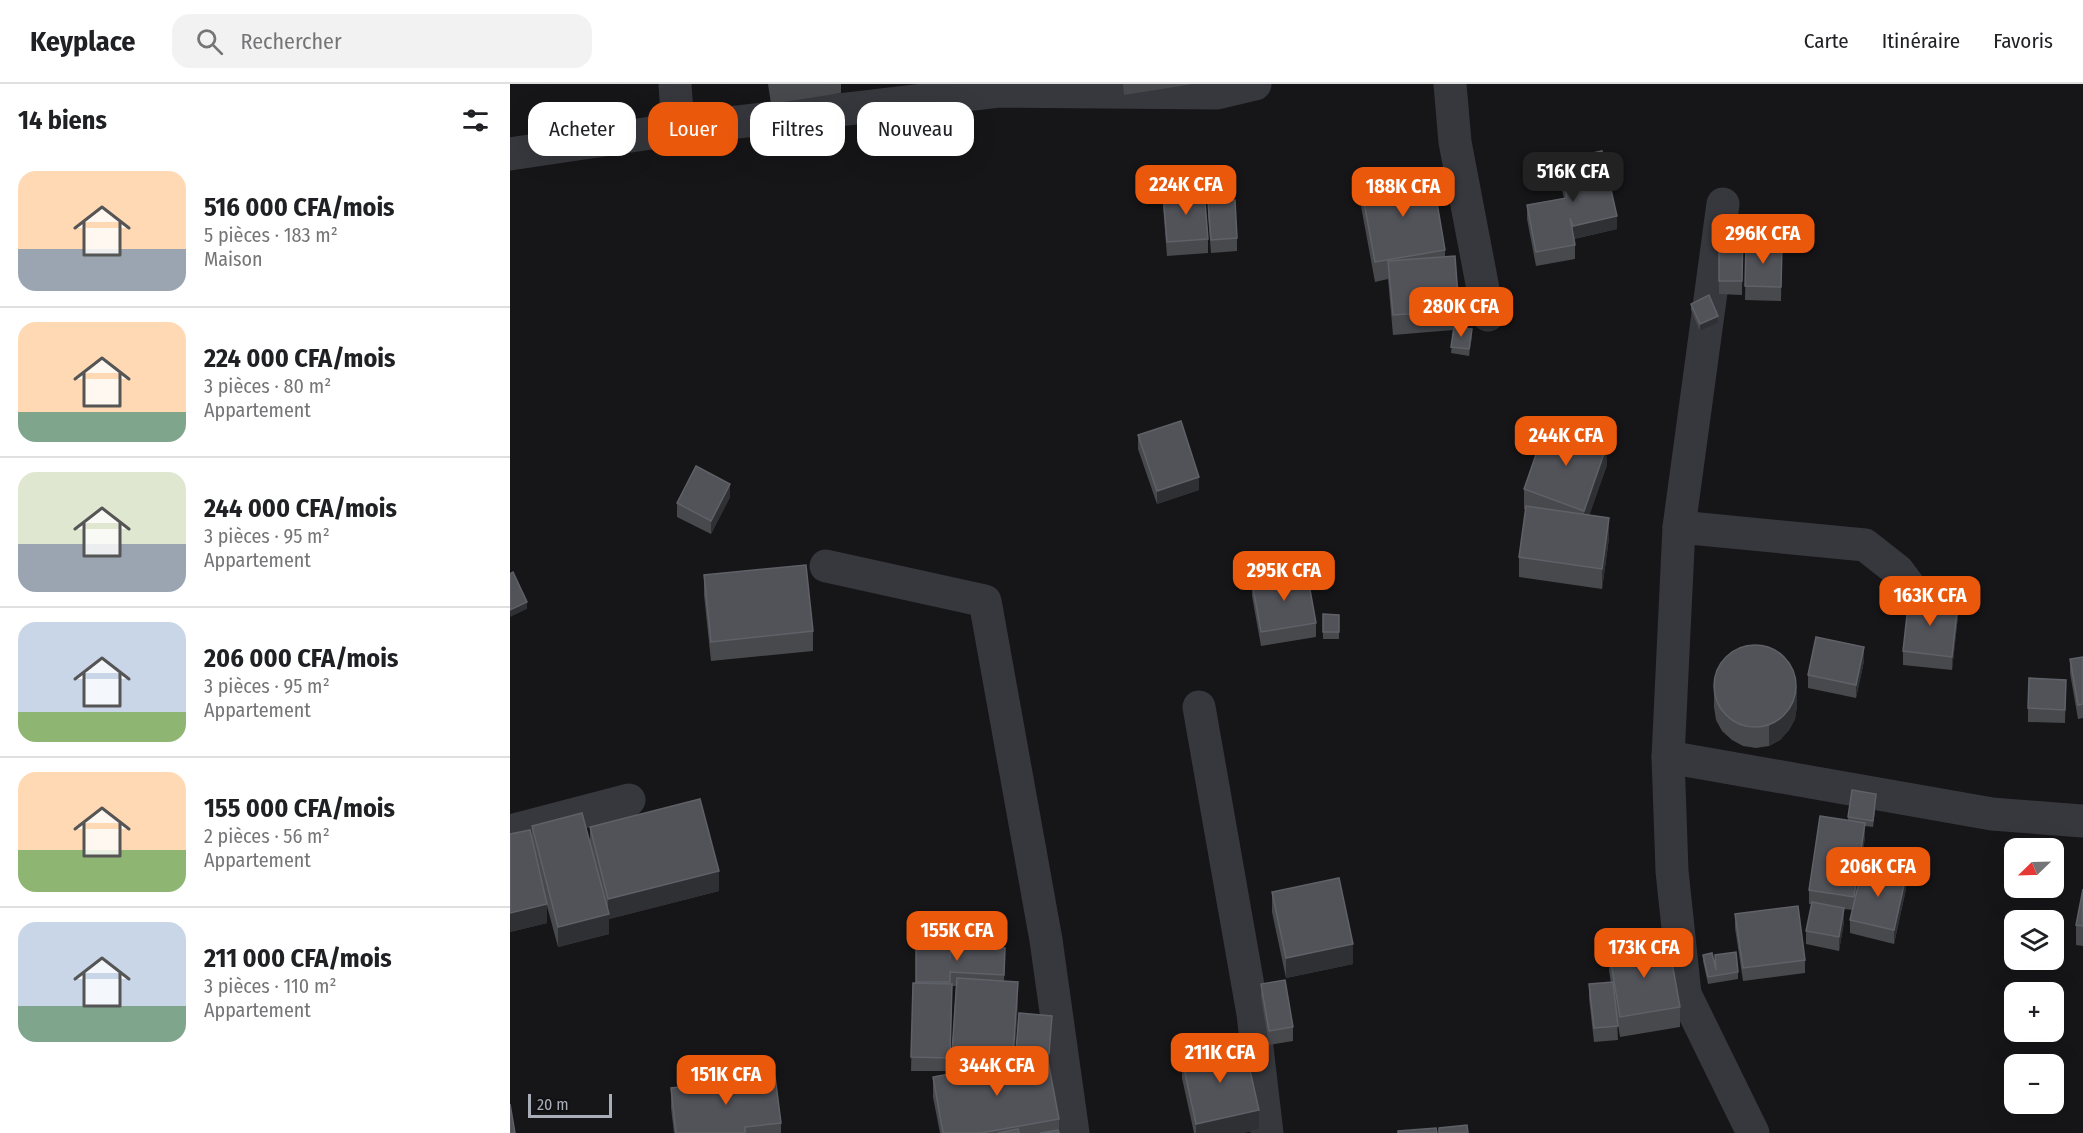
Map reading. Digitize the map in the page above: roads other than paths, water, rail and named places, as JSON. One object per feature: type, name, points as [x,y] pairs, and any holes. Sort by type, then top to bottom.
[{"type":"street","points":[[675,84],[676,102]]},
{"type":"street","points":[[738,121],[999,87],[1216,88],[1255,84]]},
{"type":"street","points":[[1450,84],[1455,142],[1488,315]]},
{"type":"street","points":[[510,154],[648,133]]},
{"type":"street","points":[[1723,204],[1679,527],[1668,757],[1672,871],[1685,994],[1753,1133]]},
{"type":"street","points":[[1679,527],[1865,545],[1898,571],[1910,586]]},
{"type":"street","points":[[826,566],[985,601],[1046,940],[1072,1133]]},
{"type":"street","points":[[1199,707],[1253,1014],[1267,1133]]},
{"type":"street","points":[[1668,757],[1992,814],[2083,821]]},
{"type":"street","points":[[510,831],[629,800]]}]
